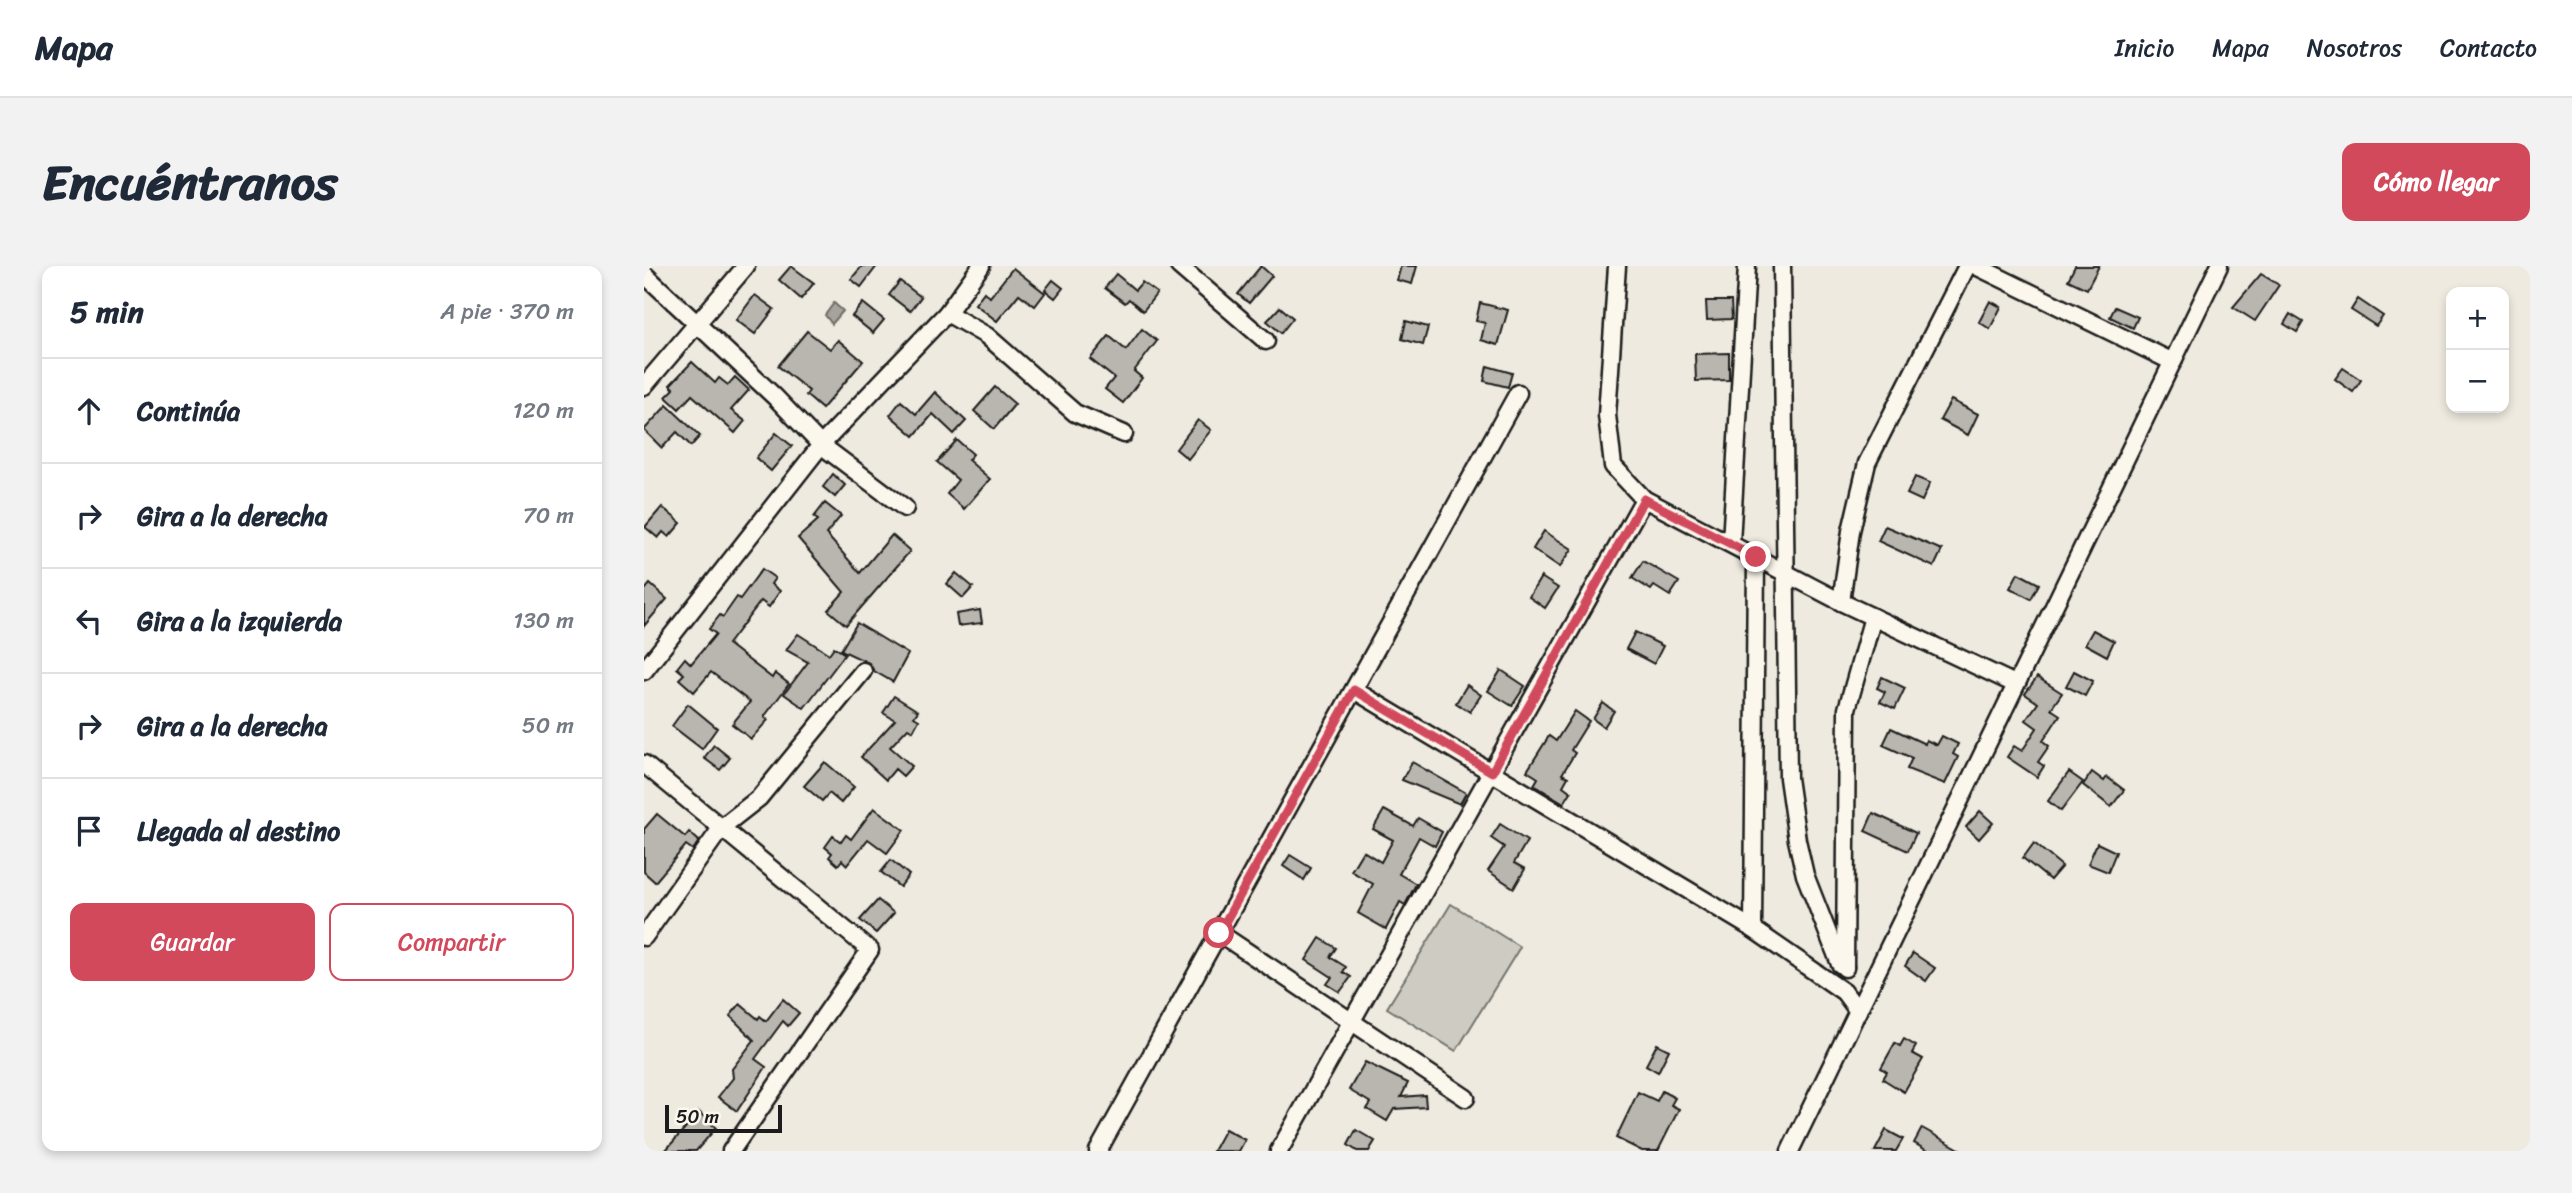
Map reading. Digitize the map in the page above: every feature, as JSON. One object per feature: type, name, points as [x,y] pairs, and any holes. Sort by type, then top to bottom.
[{"type":"street","points":[[644,386],[747,266]]},
{"type":"street","points":[[644,671],[821,445],[947,313],[981,266]]},
{"type":"street","points":[[1180,266],[1266,341]]},
{"type":"street","points":[[1618,266],[1607,415],[1613,466],[1644,499],[1841,601],[2015,684]]},
{"type":"street","points":[[1731,543],[1747,266]]},
{"type":"street","points":[[1782,266],[1787,573],[1784,703],[1788,778],[1805,875],[1840,964],[1845,967]]},
{"type":"street","points":[[1841,601],[1851,531],[1867,463],[1967,266]]},
{"type":"street","points":[[1976,266],[2173,362]]},
{"type":"street","points":[[1790,1151],[2219,266]]},
{"type":"street","points":[[644,274],[775,397],[821,445],[905,509]]},
{"type":"street","points":[[947,313],[987,337],[1075,413],[1124,434]]},
{"type":"street","points":[[1098,1151],[1518,393]]},
{"type":"street","points":[[1279,1151],[1644,499]]},
{"type":"street","points":[[1753,929],[1756,557]]},
{"type":"street","points":[[1844,992],[1847,709],[1874,617]]},
{"type":"street","points":[[644,937],[722,827],[759,798],[863,671]]},
{"type":"street","points":[[1354,690],[1753,929],[1844,992],[1858,1012]]},
{"type":"street","points":[[644,764],[870,950],[731,1151]]},
{"type":"street","points":[[1219,933],[1465,1098]]},
{"type":"shaded area","points":[[834,303],[843,311],[832,324],[825,315]]},
{"type":"shaded area","points":[[1451,904],[1520,947],[1456,1051],[1387,1008]]},
{"type":"building","points":[[791,266],[814,283],[801,299],[779,280]]},
{"type":"building","points":[[862,266],[877,266],[861,287],[851,279]]},
{"type":"building","points":[[1261,266],[1272,276],[1249,303],[1238,294]]},
{"type":"building","points":[[1401,266],[1417,266],[1412,284],[1397,280]]},
{"type":"building","points":[[2075,266],[2099,266],[2087,289],[2068,280]]},
{"type":"building","points":[[1013,268],[1045,293],[1035,306],[1019,294],[997,321],[975,304],[984,292],[990,297]]},
{"type":"building","points":[[1116,274],[1135,290],[1142,282],[1157,293],[1143,311],[1129,299],[1125,303],[1105,288]]},
{"type":"building","points":[[2261,274],[2279,285],[2255,321],[2233,307]]},
{"type":"building","points":[[1053,280],[1063,288],[1055,298],[1045,290]]},
{"type":"building","points":[[900,281],[921,297],[910,311],[889,295]]},
{"type":"building","points":[[755,295],[774,309],[755,334],[736,320]]},
{"type":"building","points":[[2358,299],[2383,316],[2376,326],[2351,310]]},
{"type":"building","points":[[1706,301],[1731,301],[1732,319],[1707,320]]},
{"type":"building","points":[[1990,301],[2001,307],[1990,329],[1979,322]]},
{"type":"building","points":[[863,303],[884,320],[873,333],[852,316]]},
{"type":"building","points":[[1480,303],[1508,310],[1498,345],[1481,340],[1485,323],[1476,321]]},
{"type":"building","points":[[1280,307],[1293,318],[1281,333],[1267,321]]},
{"type":"building","points":[[2115,307],[2138,317],[2133,328],[2110,317]]},
{"type":"building","points":[[2290,314],[2303,322],[2297,332],[2284,324]]},
{"type":"building","points":[[1406,321],[1428,327],[1423,345],[1402,339]]},
{"type":"building","points":[[1142,329],[1157,341],[1134,371],[1142,378],[1123,403],[1105,389],[1114,378],[1090,359],[1109,336],[1126,350]]},
{"type":"building","points":[[807,331],[830,349],[838,340],[863,361],[822,409],[806,395],[809,391],[778,366]]},
{"type":"building","points":[[1729,353],[1729,380],[1696,381],[1695,354]]},
{"type":"building","points":[[692,362],[715,383],[719,378],[728,385],[735,377],[749,390],[731,410],[745,421],[735,433],[692,395],[679,409],[666,397],[674,389],[670,385]]},
{"type":"building","points":[[1487,366],[1512,373],[1508,387],[1484,381]]},
{"type":"building","points":[[2343,368],[2361,380],[2353,392],[2335,379]]},
{"type":"building","points":[[995,387],[1015,404],[994,429],[974,411]]},
{"type":"building","points":[[935,392],[966,421],[954,434],[933,414],[914,436],[890,415],[901,401],[916,414]]},
{"type":"building","points":[[1951,400],[1978,414],[1968,435],[1940,420]]},
{"type":"building","points":[[667,405],[700,436],[691,446],[677,432],[662,448],[644,430]]},
{"type":"building","points":[[1198,420],[1211,430],[1188,459],[1176,449]]},
{"type":"building","points":[[776,433],[792,446],[771,471],[756,458]]},
{"type":"building","points":[[957,440],[973,454],[968,460],[990,479],[964,509],[947,494],[958,480],[937,462]]},
{"type":"building","points":[[833,474],[845,485],[835,497],[823,487]]},
{"type":"building","points":[[1915,477],[1930,483],[1922,501],[1907,494]]},
{"type":"building","points":[[825,503],[841,516],[826,534],[860,573],[892,535],[910,551],[846,625],[828,610],[844,592],[798,538],[818,520],[814,517]]},
{"type":"building","points":[[662,507],[681,523],[669,537],[663,532],[658,538],[645,527]]},
{"type":"building","points":[[1885,526],[1942,550],[1934,567],[1878,541]]},
{"type":"building","points":[[1544,531],[1572,549],[1560,567],[1533,549]]},
{"type":"building","points":[[1643,561],[1679,582],[1670,596],[1654,586],[1651,590],[1632,578]]},
{"type":"building","points":[[762,569],[775,578],[771,584],[780,591],[769,607],[761,601],[728,644],[772,678],[775,673],[789,684],[764,717],[768,720],[751,739],[732,724],[750,702],[711,672],[694,692],[679,679],[684,674],[677,668],[685,658],[691,664],[716,634],[709,629],[720,615],[723,617],[737,597],[740,599]]},
{"type":"building","points":[[956,573],[973,587],[963,598],[947,584]]},
{"type":"building","points":[[2018,573],[2039,584],[2031,599],[2010,588]]},
{"type":"building","points":[[1541,577],[1558,588],[1545,608],[1529,597]]},
{"type":"building","points":[[650,584],[667,599],[644,626],[644,591]]},
{"type":"building","points":[[980,610],[982,623],[958,626],[956,614]]},
{"type":"building","points":[[857,623],[908,654],[893,682],[874,671],[869,663],[841,650]]},
{"type":"building","points":[[2093,630],[2114,641],[2107,656],[2085,644]]},
{"type":"building","points":[[1635,632],[1663,646],[1654,664],[1626,649]]},
{"type":"building","points":[[798,634],[829,654],[834,647],[845,654],[804,708],[784,694],[808,662],[786,650]]},
{"type":"building","points":[[1501,670],[1525,686],[1512,706],[1488,691]]},
{"type":"building","points":[[2074,671],[2093,681],[2085,696],[2066,686]]},
{"type":"building","points":[[1882,677],[1905,688],[1895,709],[1880,702],[1885,692],[1877,688]]},
{"type":"building","points":[[2037,677],[2062,693],[2051,709],[2060,715],[2043,741],[2049,746],[2038,762],[2044,766],[2037,777],[2007,757],[2014,746],[2022,751],[2037,728],[2026,720],[2038,703],[2025,694]]},
{"type":"building","points":[[1467,685],[1481,695],[1470,712],[1456,703]]},
{"type":"building","points":[[894,696],[918,711],[914,717],[919,720],[913,731],[908,728],[890,747],[912,766],[903,776],[895,769],[886,780],[861,757],[895,720],[883,713]]},
{"type":"building","points":[[1603,703],[1614,711],[1604,727],[1593,719]]},
{"type":"building","points":[[688,704],[717,728],[702,749],[672,726]]},
{"type":"building","points":[[1575,711],[1589,721],[1571,750],[1575,753],[1562,774],[1568,777],[1563,786],[1571,792],[1564,803],[1534,785],[1538,778],[1527,771],[1549,736],[1556,741]]},
{"type":"building","points":[[1891,728],[1925,744],[1926,740],[1937,745],[1942,736],[1958,744],[1953,754],[1958,757],[1945,784],[1907,769],[1912,758],[1883,745]]},
{"type":"building","points":[[714,745],[730,758],[720,770],[704,758]]},
{"type":"building","points":[[825,762],[854,787],[841,803],[829,793],[822,801],[804,786]]},
{"type":"building","points":[[1412,762],[1466,793],[1460,804],[1402,780]]},
{"type":"building","points":[[2069,772],[2083,782],[2061,811],[2048,801]]},
{"type":"building","points":[[2092,772],[2104,781],[2107,777],[2124,790],[2111,807],[2083,785]]},
{"type":"building","points":[[874,808],[904,830],[887,853],[868,839],[847,865],[842,860],[838,865],[829,857],[832,853],[825,847],[833,836],[841,842],[846,835],[851,839]]},
{"type":"building","points":[[1384,810],[1413,826],[1418,818],[1442,832],[1435,846],[1419,837],[1399,874],[1416,884],[1405,905],[1400,902],[1386,929],[1358,913],[1373,884],[1351,871],[1363,851],[1381,862],[1393,840],[1373,829]]},
{"type":"building","points":[[1980,811],[1993,823],[1979,839],[1966,827]]},
{"type":"building","points":[[1873,813],[1916,833],[1908,851],[1865,831]]},
{"type":"building","points":[[657,814],[685,837],[689,832],[699,841],[693,850],[686,845],[655,882],[644,872],[644,829]]},
{"type":"building","points":[[1500,824],[1527,841],[1514,863],[1525,869],[1514,888],[1488,871],[1504,847],[1491,838]]},
{"type":"building","points":[[2034,843],[2062,866],[2050,880],[2023,858]]},
{"type":"building","points":[[2097,843],[2116,852],[2108,872],[2088,864]]},
{"type":"building","points":[[1290,855],[1311,868],[1304,880],[1283,866]]},
{"type":"building","points":[[891,860],[909,875],[900,887],[881,872]]},
{"type":"building","points":[[878,900],[894,913],[876,933],[860,920]]},
{"type":"building","points":[[1320,938],[1336,948],[1330,957],[1346,967],[1343,972],[1351,977],[1340,992],[1327,984],[1332,977],[1306,960]]},
{"type":"building","points":[[1913,953],[1935,968],[1926,981],[1905,966]]},
{"type":"building","points":[[783,999],[799,1013],[788,1026],[783,1021],[755,1059],[766,1067],[737,1111],[718,1097],[733,1078],[732,1069],[754,1040],[730,1016],[740,1004],[758,1019],[760,1016],[766,1021]]},
{"type":"building","points":[[1904,1039],[1916,1046],[1912,1053],[1923,1059],[1904,1092],[1883,1079],[1887,1072],[1881,1068],[1895,1043],[1900,1046]]},
{"type":"building","points":[[1657,1044],[1669,1050],[1658,1072],[1646,1065]]},
{"type":"building","points":[[1365,1062],[1408,1083],[1401,1097],[1425,1095],[1426,1107],[1394,1109],[1387,1121],[1367,1109],[1371,1103],[1349,1090]]},
{"type":"building","points":[[1662,1091],[1675,1098],[1671,1105],[1679,1109],[1658,1151],[1642,1151],[1616,1138],[1638,1092],[1657,1101]]},
{"type":"building","points":[[699,1112],[716,1128],[696,1151],[665,1151]]},
{"type":"building","points":[[1922,1128],[1963,1151],[1928,1151],[1914,1143]]},
{"type":"building","points":[[1225,1129],[1245,1140],[1239,1151],[1213,1151]]},
{"type":"building","points":[[1356,1130],[1375,1141],[1369,1151],[1357,1151],[1348,1145]]},
{"type":"building","points":[[1886,1130],[1903,1139],[1896,1151],[1875,1151]]},
{"type":"route","points":[[1219,933],[1354,690],[1492,772],[1644,499],[1756,557]]}]
